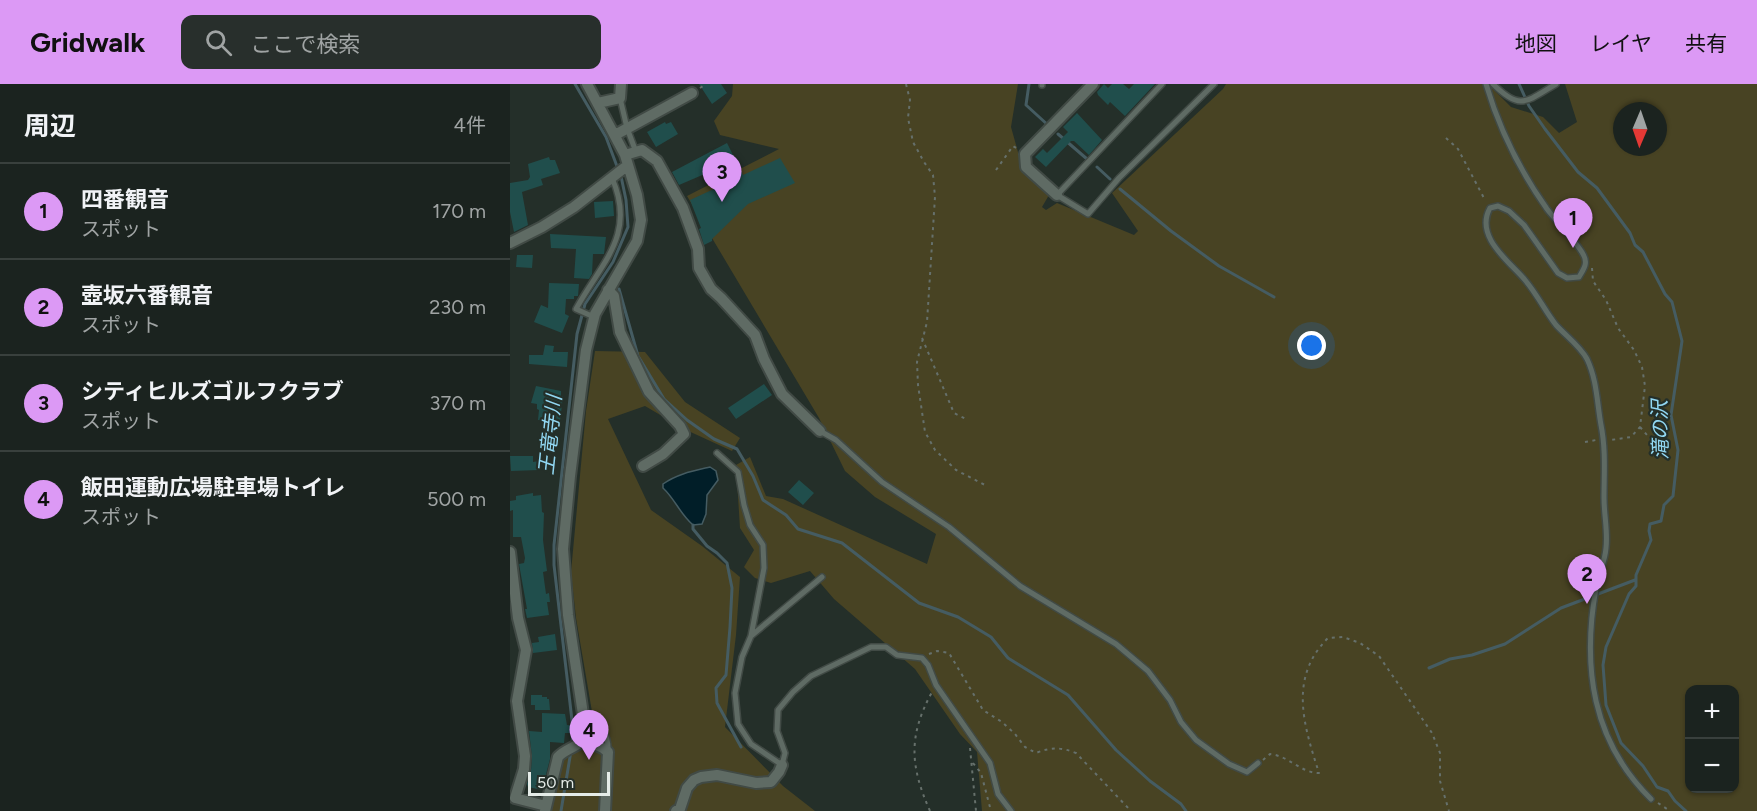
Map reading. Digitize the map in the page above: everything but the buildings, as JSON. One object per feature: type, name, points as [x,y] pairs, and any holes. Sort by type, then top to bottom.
[{"type":"street","points":[[583,742],[586,734],[584,714],[568,615],[563,549],[590,316],[638,241],[641,220],[639,205],[623,165],[615,135],[587,84]]},
{"type":"street","points":[[598,103],[620,98],[621,84]]},
{"type":"street","points":[[1057,195],[1026,167],[1025,154],[1093,84]]},
{"type":"street","points":[[615,135],[692,93]]},
{"type":"street","points":[[510,243],[574,207],[642,150],[657,160],[683,208],[698,249],[699,268],[711,289],[755,335],[764,359],[782,394],[820,431]]},
{"type":"street","points":[[608,290],[614,296],[620,332],[649,392],[680,426],[684,434],[663,453],[643,466]]},
{"type":"street","points":[[510,552],[518,618],[526,650],[517,700],[525,756],[524,769],[512,797],[546,809],[558,757],[564,751],[583,742],[603,748],[608,752],[605,811]]},
{"type":"street","points":[[676,811],[680,808],[687,788],[694,780],[717,775],[756,783],[771,782],[782,765]]},
{"type":"lane","points":[[1162,84],[1057,195],[1088,214],[1119,178],[1214,84]]},
{"type":"lane","points":[[1486,84],[1496,119],[1532,186],[1546,208],[1585,256],[1585,268],[1579,277],[1567,278],[1558,273],[1524,225],[1509,211],[1498,206],[1490,208],[1486,215],[1491,240],[1500,256],[1525,280],[1555,324],[1586,357],[1596,382],[1604,440],[1606,549],[1596,587],[1591,632],[1593,693],[1601,724],[1610,746],[1636,784],[1651,799]]},
{"type":"lane","points":[[1493,84],[1508,99],[1515,102],[1530,98],[1556,84]]},
{"type":"lane","points":[[590,316],[576,309],[606,261],[620,228],[622,213],[618,192],[627,128],[620,98]]},
{"type":"lane","points":[[820,431],[836,440],[882,482],[949,527],[1020,586],[1116,644],[1148,671],[1170,699],[1181,722],[1196,740],[1229,764],[1247,771],[1258,763]]},
{"type":"lane","points":[[717,453],[738,472],[750,525],[763,545],[764,568],[752,636],[742,657],[735,693],[738,724],[751,744],[782,765],[785,753],[777,731],[778,710],[793,692],[811,676],[872,647],[886,647],[897,655],[922,658],[928,665],[936,685],[990,763],[998,794],[1011,811]]},
{"type":"lane","points":[[752,636],[822,577]]},
{"type":"lane","points":[[584,714],[596,721],[608,739],[608,752]]},
{"type":"path","points":[[906,84],[910,100],[908,118],[913,142],[933,175],[934,186],[932,266],[927,322],[917,362],[925,432],[935,450],[956,470],[985,484]]},
{"type":"path","points":[[1446,138],[1462,156],[1490,208]]},
{"type":"path","points":[[996,170],[1013,146],[1025,154]]},
{"type":"path","points":[[1585,263],[1593,269],[1593,281],[1606,300],[1618,328],[1631,345],[1642,368],[1645,386],[1640,427],[1631,437],[1585,442]]},
{"type":"path","points":[[922,338],[954,413],[968,420]]},
{"type":"path","points":[[1640,427],[1660,450]]},
{"type":"path","points":[[1258,763],[1270,754],[1281,755],[1311,773],[1319,773],[1307,735],[1303,705],[1305,675],[1312,657],[1328,638],[1342,637],[1360,643],[1379,656],[1431,733],[1440,753],[1440,781],[1449,811]]},
{"type":"path","points":[[922,658],[937,651],[950,653],[983,710],[1002,722],[1025,747],[1036,753],[1050,747],[1064,748],[1076,753],[1131,811]]},
{"type":"path","points":[[930,811],[921,792],[913,749],[915,731],[936,685]]},
{"type":"path","points":[[968,731],[976,811]]},
{"type":"path","points":[[972,761],[981,773],[991,811]]},
{"type":"path","points":[[1651,799],[1670,811]]},
{"type":"shaded area","points":[[733,84],[1018,84],[1011,127],[1023,170],[1049,195],[1042,207],[1046,210],[1057,203],[1134,235],[1138,231],[1112,193],[1226,84],[1488,84],[1511,107],[1543,117],[1559,133],[1577,122],[1565,84],[1757,84],[1757,811],[982,811],[977,752],[960,734],[915,669],[834,599],[810,571],[771,583],[755,578],[744,567],[754,550],[740,528],[736,465],[750,457],[766,496],[783,499],[927,564],[936,534],[875,497],[845,471],[819,418],[687,196],[779,149],[720,135],[714,121],[732,96]]},
{"type":"shaded area","points":[[595,351],[645,352],[685,402],[740,438],[732,451],[684,429],[645,406],[608,419],[651,510],[702,546],[740,577],[725,727],[783,786],[815,811],[551,811],[565,757],[597,741],[576,618],[571,572],[586,411]]},
{"type":"water","points":[[710,467],[716,471],[718,480],[707,495],[706,514],[702,524],[693,525],[663,488],[663,484],[680,475]]},
{"type":"waterway","name":"王竜寺川","points":[[575,84],[606,137],[618,169]]},
{"type":"waterway","points":[[1029,84],[1026,105],[1049,126]]},
{"type":"waterway","name":"滝の沢","points":[[1519,84],[1529,106],[1545,129],[1578,172],[1597,188],[1630,233],[1635,245],[1643,252],[1665,294],[1672,302],[1682,341],[1671,415],[1678,450],[1673,496],[1664,505],[1661,521],[1650,524],[1651,540],[1636,575],[1636,586],[1629,594],[1606,647],[1603,665],[1606,705],[1621,743],[1643,766],[1657,787],[1668,791],[1686,811]]},
{"type":"waterway","points":[[1058,134],[1087,159]]},
{"type":"waterway","points":[[1097,167],[1110,179]]},
{"type":"waterway","name":"王竜寺川","points":[[572,744],[573,729],[554,565],[554,545],[577,334],[585,304],[613,262],[628,227],[621,176]]},
{"type":"waterway","points":[[1120,189],[1171,231],[1219,266],[1274,297]]},
{"type":"waterway","points":[[619,289],[638,356],[664,399],[687,420],[714,439],[737,449],[753,476],[763,500],[786,515],[798,529],[842,543],[919,603],[958,617],[991,637],[1008,658],[1068,695],[1116,750],[1150,781],[1181,804],[1186,811]]},
{"type":"waterway","points":[[693,525],[693,529],[707,546],[727,563],[732,588],[730,627],[726,675],[716,688],[717,703],[741,747]]},
{"type":"waterway","points":[[1429,668],[1450,659],[1472,655],[1505,644],[1561,608],[1635,580]]},
{"type":"waterway","name":"王竜寺川","points":[[561,811],[571,751]]},
{"type":"place","name":"シティヒルズゴルフクラブ","points":[[722,202]]},
{"type":"place","name":"四番観音","points":[[1573,248]]},
{"type":"place","name":"壺坂六番観音","points":[[1587,604]]},
{"type":"place","name":"飯田運動広場駐車場トイレ","points":[[589,760]]}]
